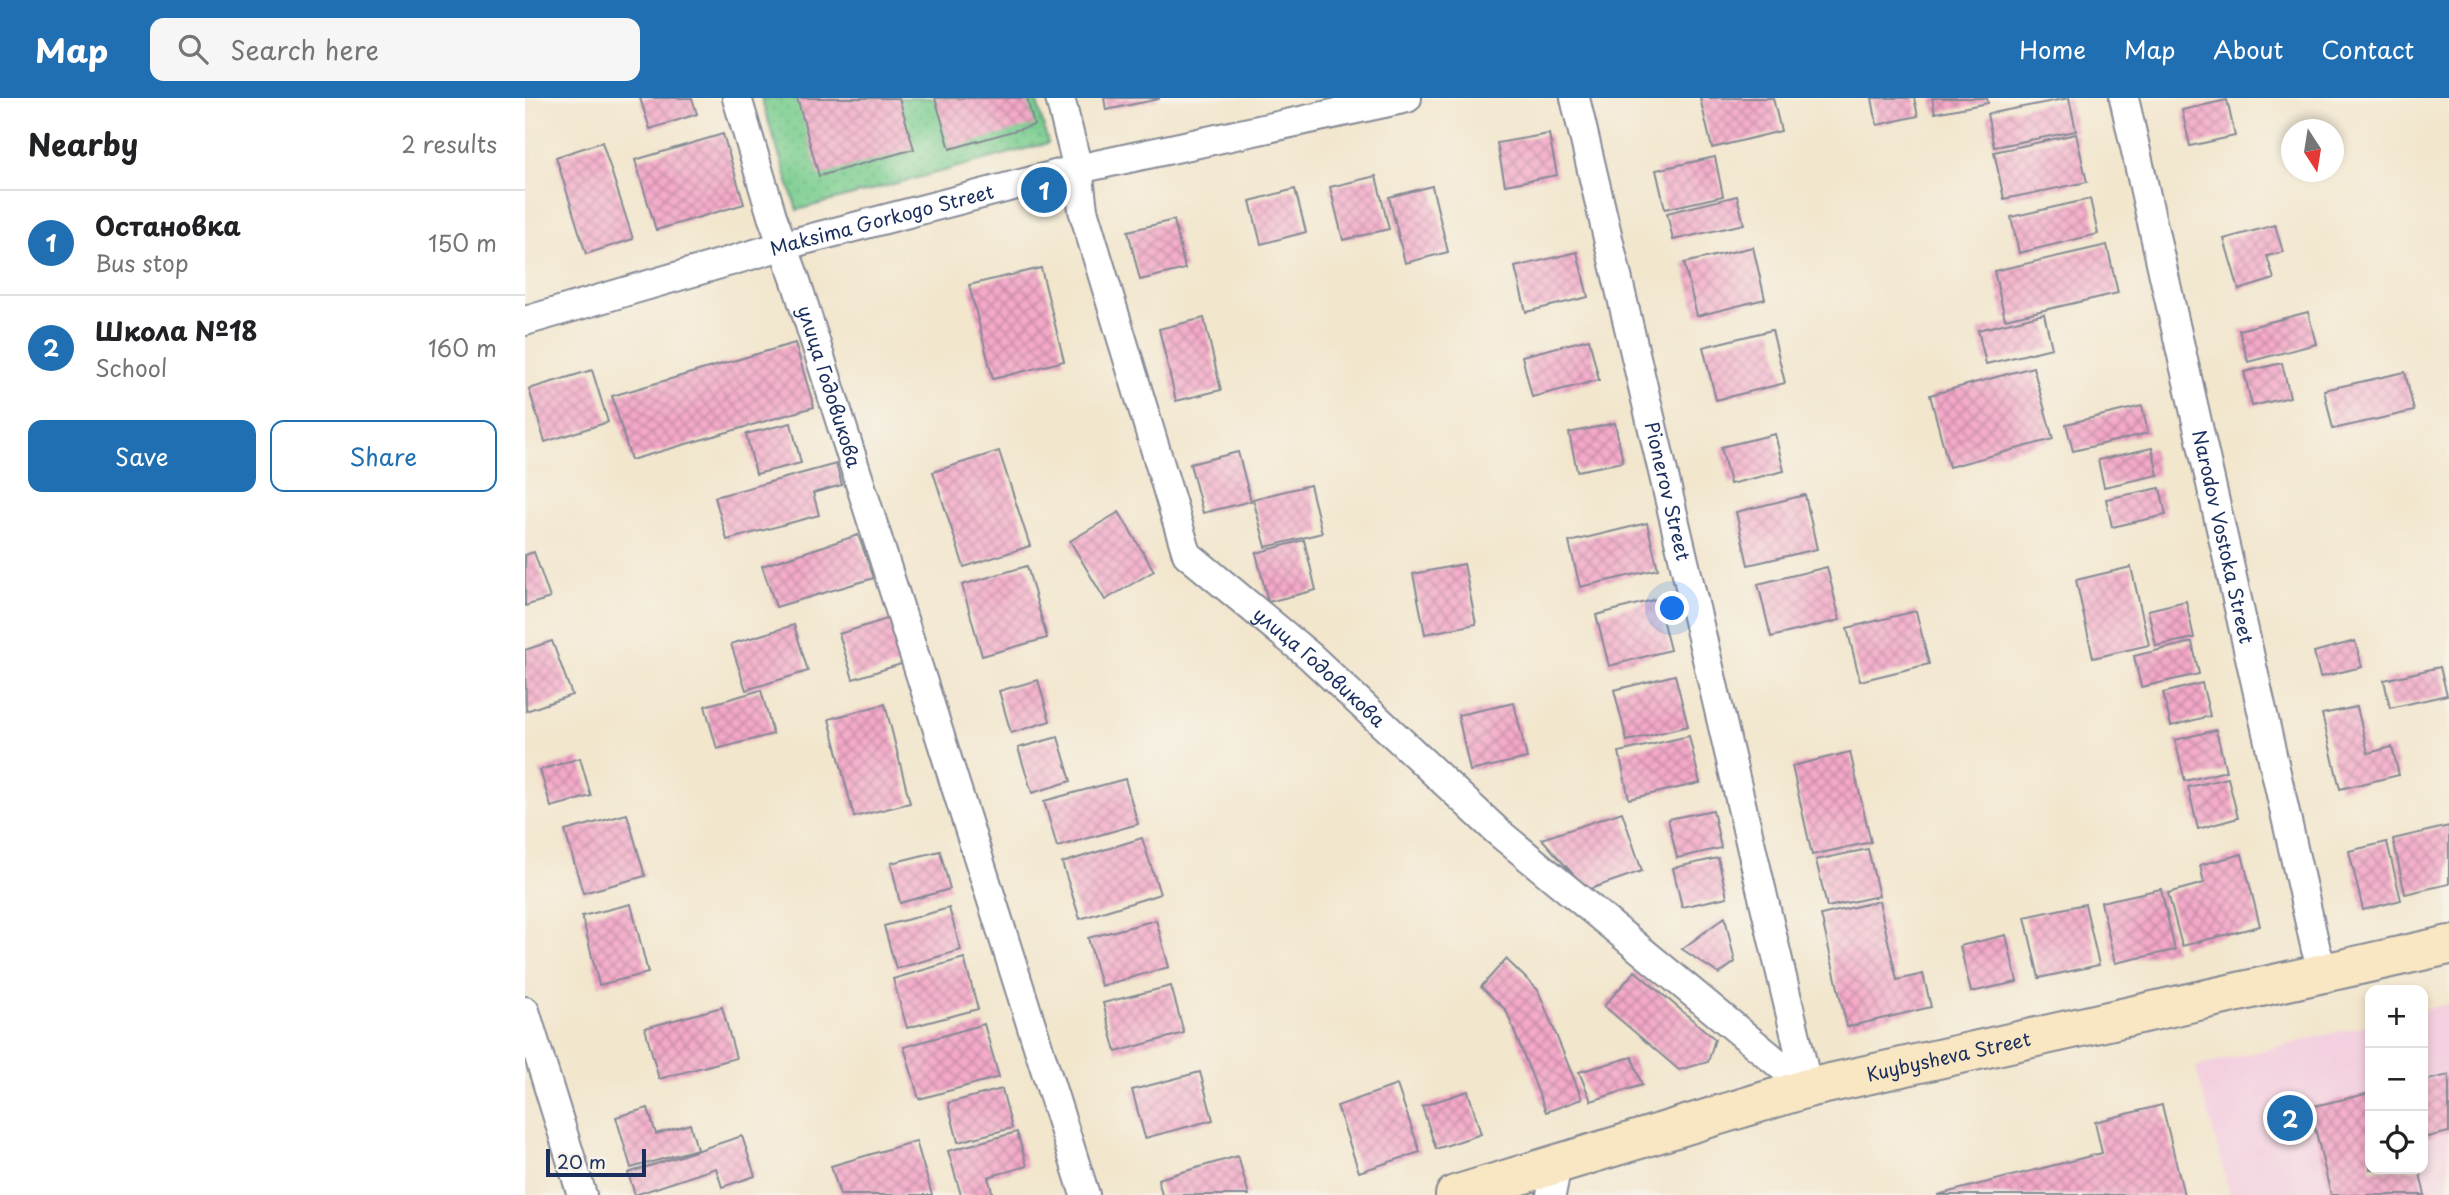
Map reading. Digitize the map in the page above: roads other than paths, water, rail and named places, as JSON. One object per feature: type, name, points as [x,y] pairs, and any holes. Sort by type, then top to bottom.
[{"type":"street","name":"улица Годовикова","points":[[737,98],[772,216],[785,245],[1085,1195]]},
{"type":"street","name":"улица Годовикова","points":[[1061,98],[1078,169],[1083,210],[1187,554],[1310,656],[1498,832],[1808,1088]]},
{"type":"street","name":"Maksima Gorkogo Street","points":[[525,321],[785,245],[1078,169],[1407,98]]},
{"type":"street","name":"Pionerov Street","points":[[1575,98],[1808,1088]]},
{"type":"street","name":"Narodov Vostoka Street","points":[[2124,98],[2316,950],[2325,973]]},
{"type":"street","name":"Kuybysheva Street","points":[[1455,1195],[1554,1180],[1808,1088],[2449,945]]},
{"type":"street","points":[[525,1011],[582,1195]]},
{"type":"place","name":"Остановка","points":[[1044,190]]},
{"type":"place","name":"Школа №18","points":[[2290,1118]]}]
